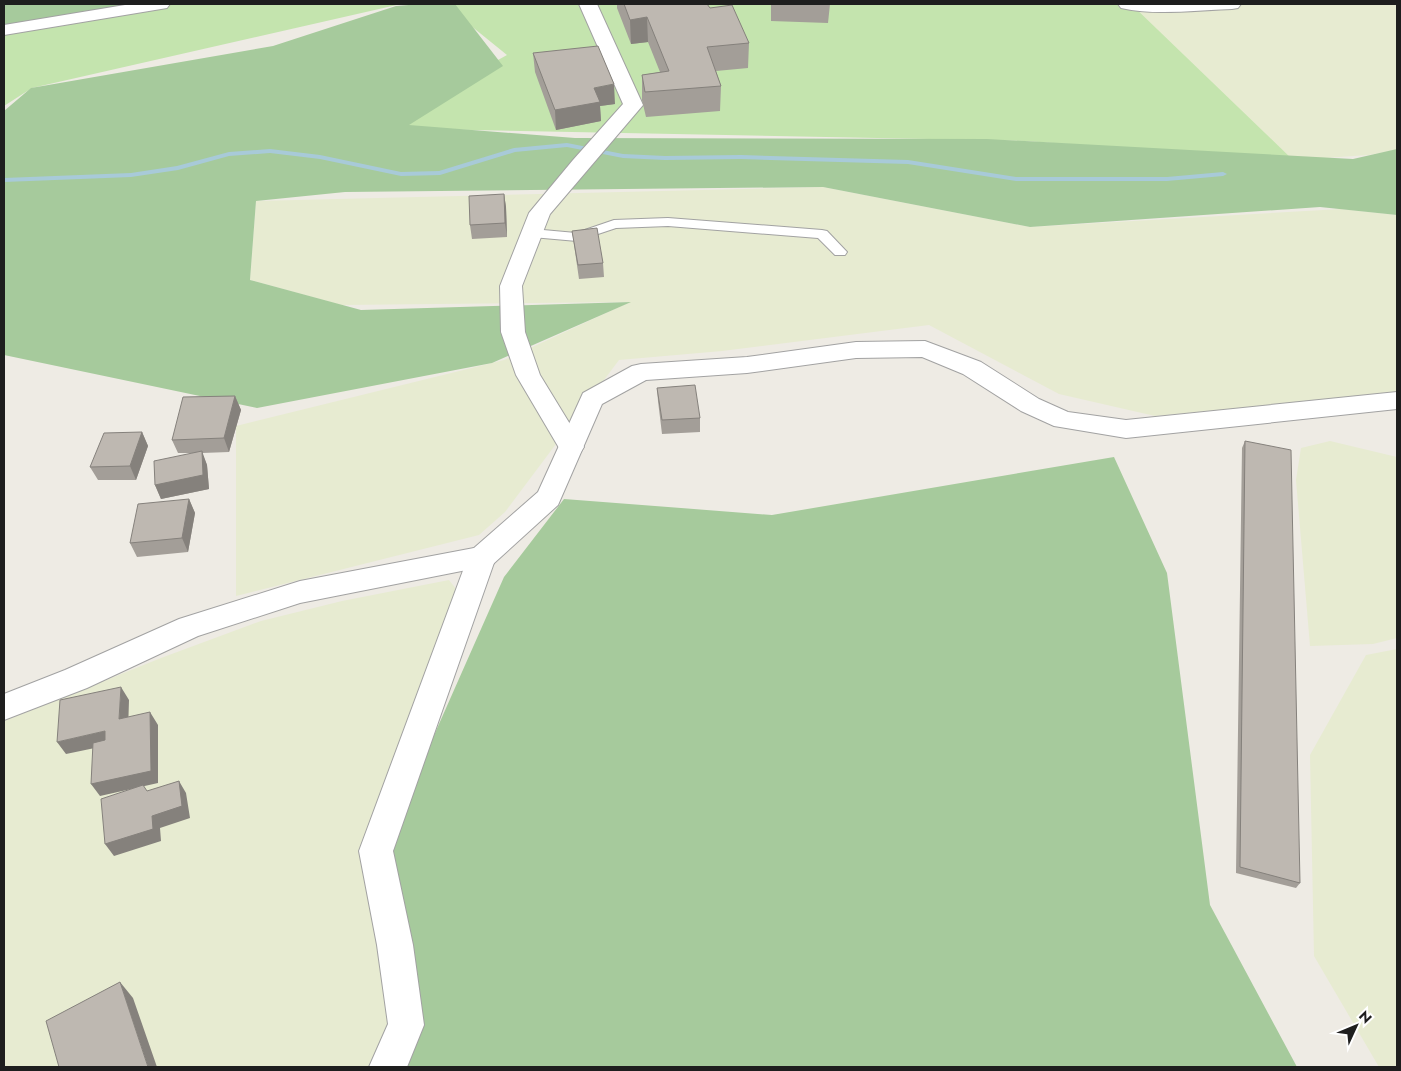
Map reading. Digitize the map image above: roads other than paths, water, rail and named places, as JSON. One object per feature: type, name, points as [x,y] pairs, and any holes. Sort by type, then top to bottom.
[{"type":"street","points":[[4,30],[161,4]]},
{"type":"street","points":[[571,447],[528,375],[513,332],[511,286],[540,213],[580,164],[633,105],[588,4]]},
{"type":"street","points":[[1127,4],[1164,6],[1232,4]]},
{"type":"street","points":[[388,1067],[406,1025],[395,945],[376,851],[482,557],[550,498],[592,399],[641,372],[747,365],[856,350],[925,349],[972,368],[1030,405],[1063,420],[1126,428],[1397,401]]},
{"type":"street","points":[[4,707],[76,679],[189,628],[300,592],[482,557]]},
{"type":"lane","points":[[532,233],[578,238],[614,224],[668,222],[822,234],[840,252]]},
{"type":"waterway","points":[[4,180],[131,175],[178,168],[229,154],[270,151],[320,157],[401,174],[440,173],[514,150],[567,145],[623,156],[908,162],[1016,179],[1167,179],[1223,174]]}]
